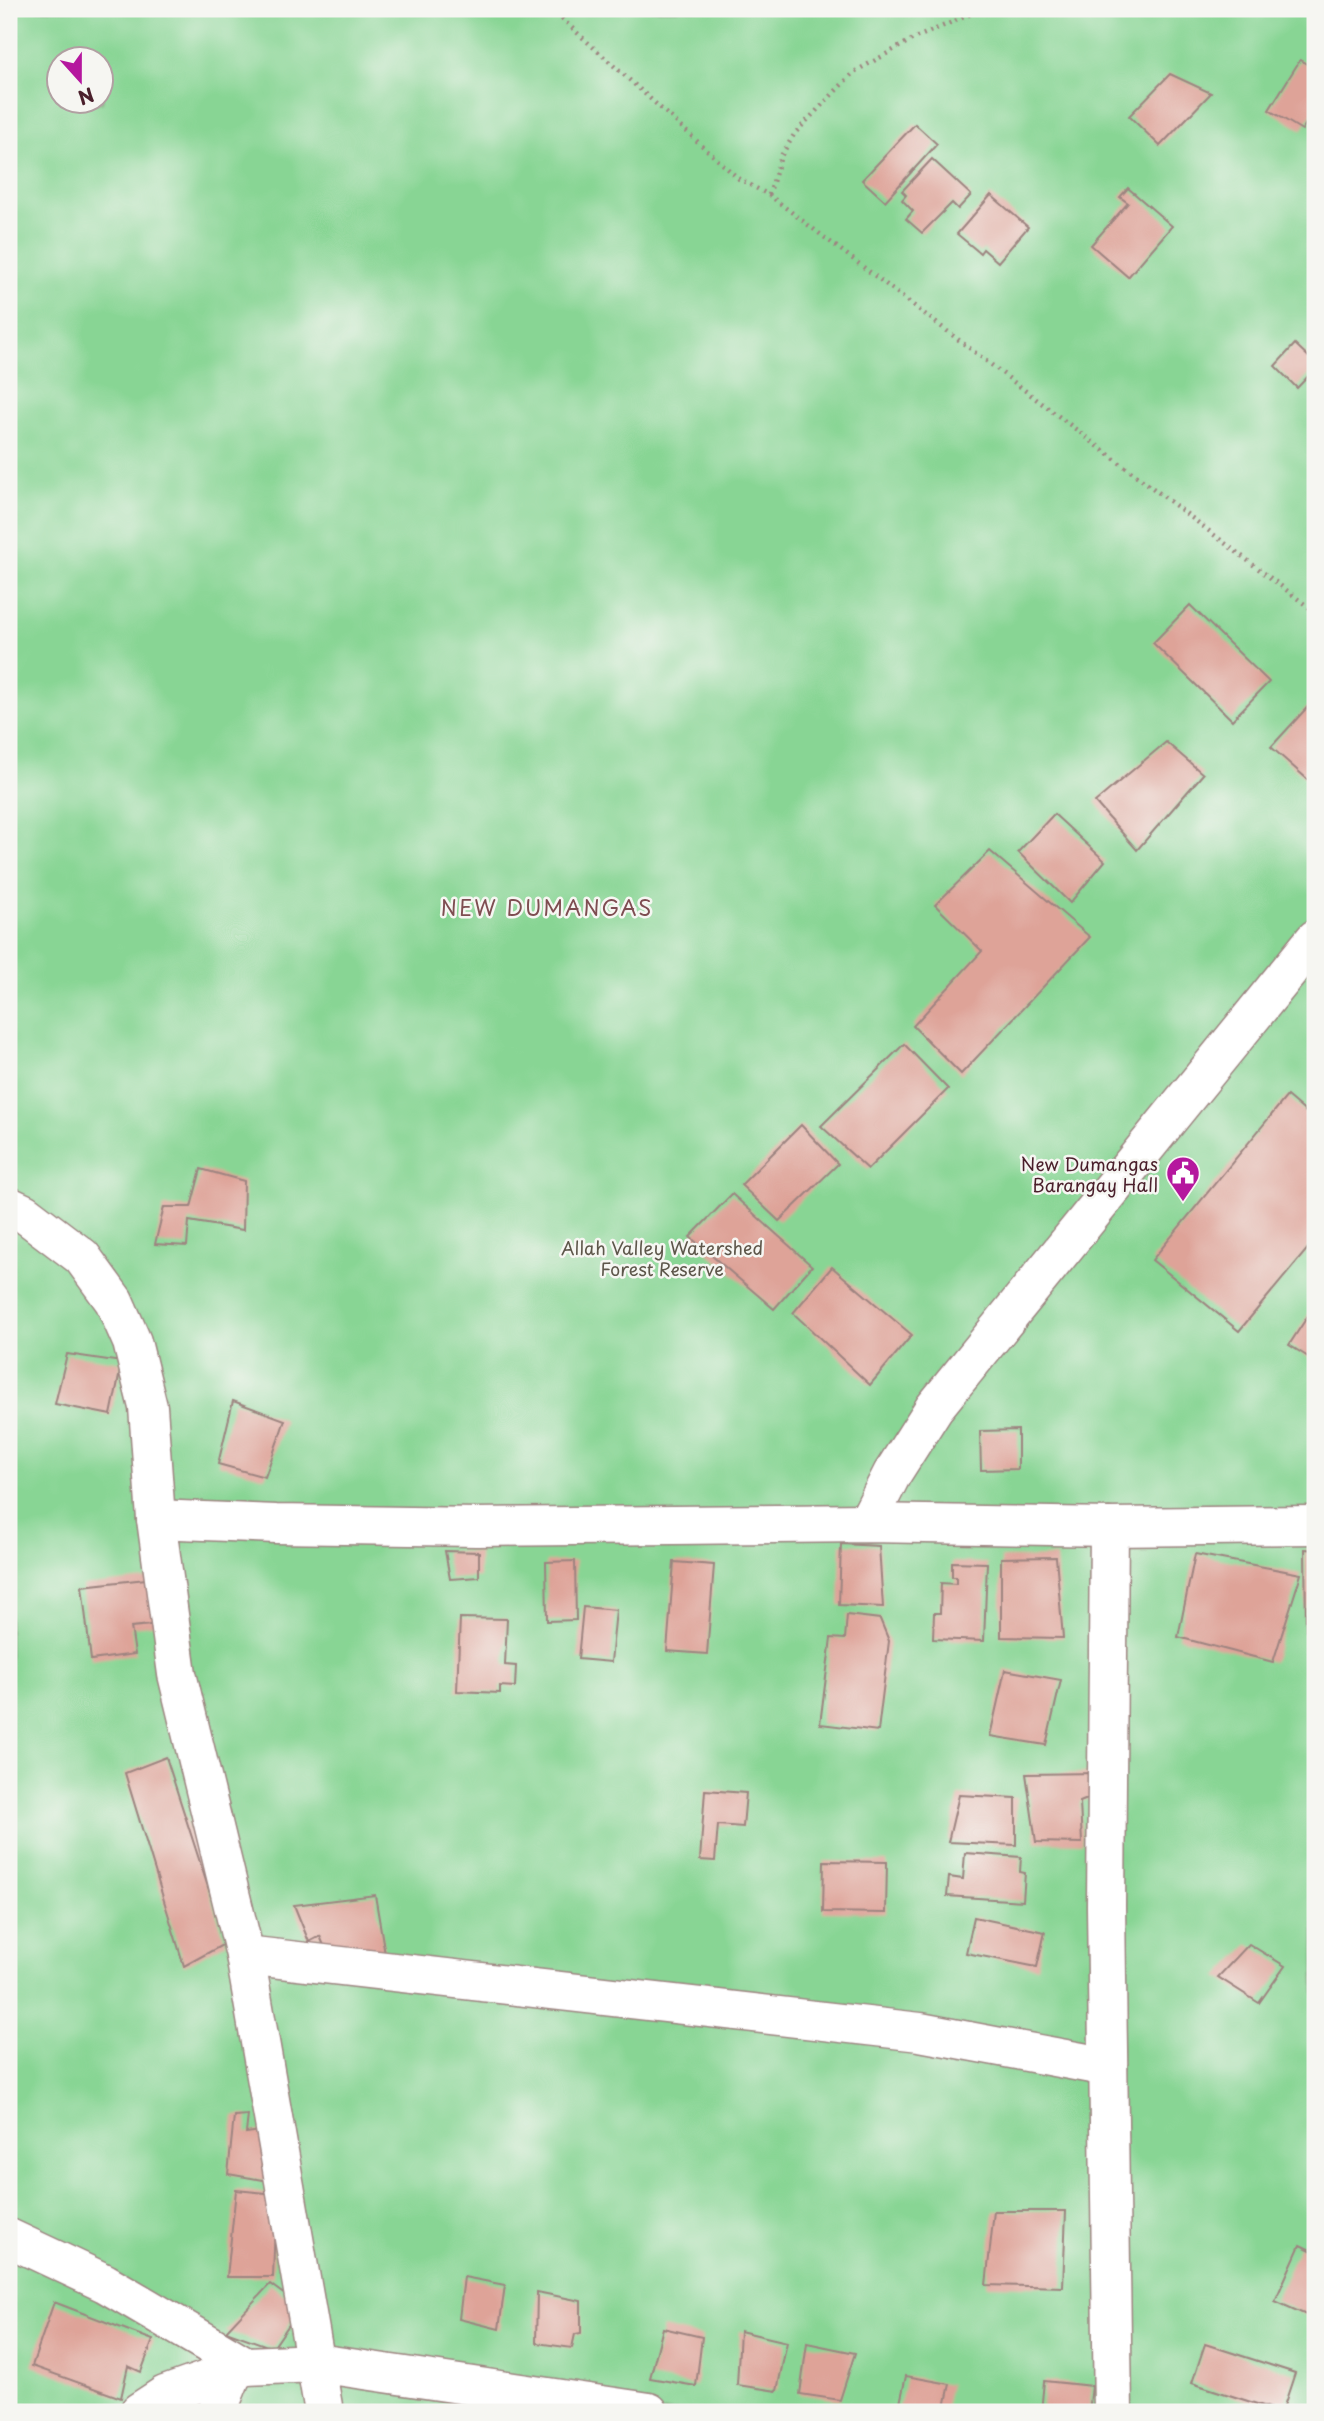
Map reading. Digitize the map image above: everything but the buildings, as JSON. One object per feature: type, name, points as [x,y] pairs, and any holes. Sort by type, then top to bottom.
[{"type":"street","points":[[867,1523],[892,1474],[934,1408],[1315,939]]},
{"type":"street","points":[[9,1206],[24,1213],[82,1257],[114,1301],[132,1342],[148,1407],[156,1519],[177,1674],[245,1955],[324,2412]]},
{"type":"street","points":[[156,1519],[477,1527],[867,1523],[1109,1527],[1315,1525]]},
{"type":"street","points":[[1109,1527],[1106,1906],[1113,2412]]},
{"type":"street","points":[[245,1955],[920,2032],[1108,2067]]},
{"type":"street","points":[[9,2238],[105,2283],[240,2368]]},
{"type":"street","points":[[139,2412],[166,2395],[240,2368],[317,2363],[649,2412]]},
{"type":"street","points":[[217,2412],[240,2368]]},
{"type":"path","points":[[551,9],[739,179],[769,195],[1315,612]]},
{"type":"path","points":[[769,195],[781,156],[795,133],[854,72],[915,38],[990,9]]},
{"type":"green space","name":"Allah Valley Watershed Forest Reserve","points":[[9,9],[1315,9],[1315,2412],[9,2412]]},
{"type":"place","name":"New Dumangas Barangay Hall","points":[[1183,1203]]},
{"type":"district","name":"NEW DUMANGAS","points":[[547,907]]}]
